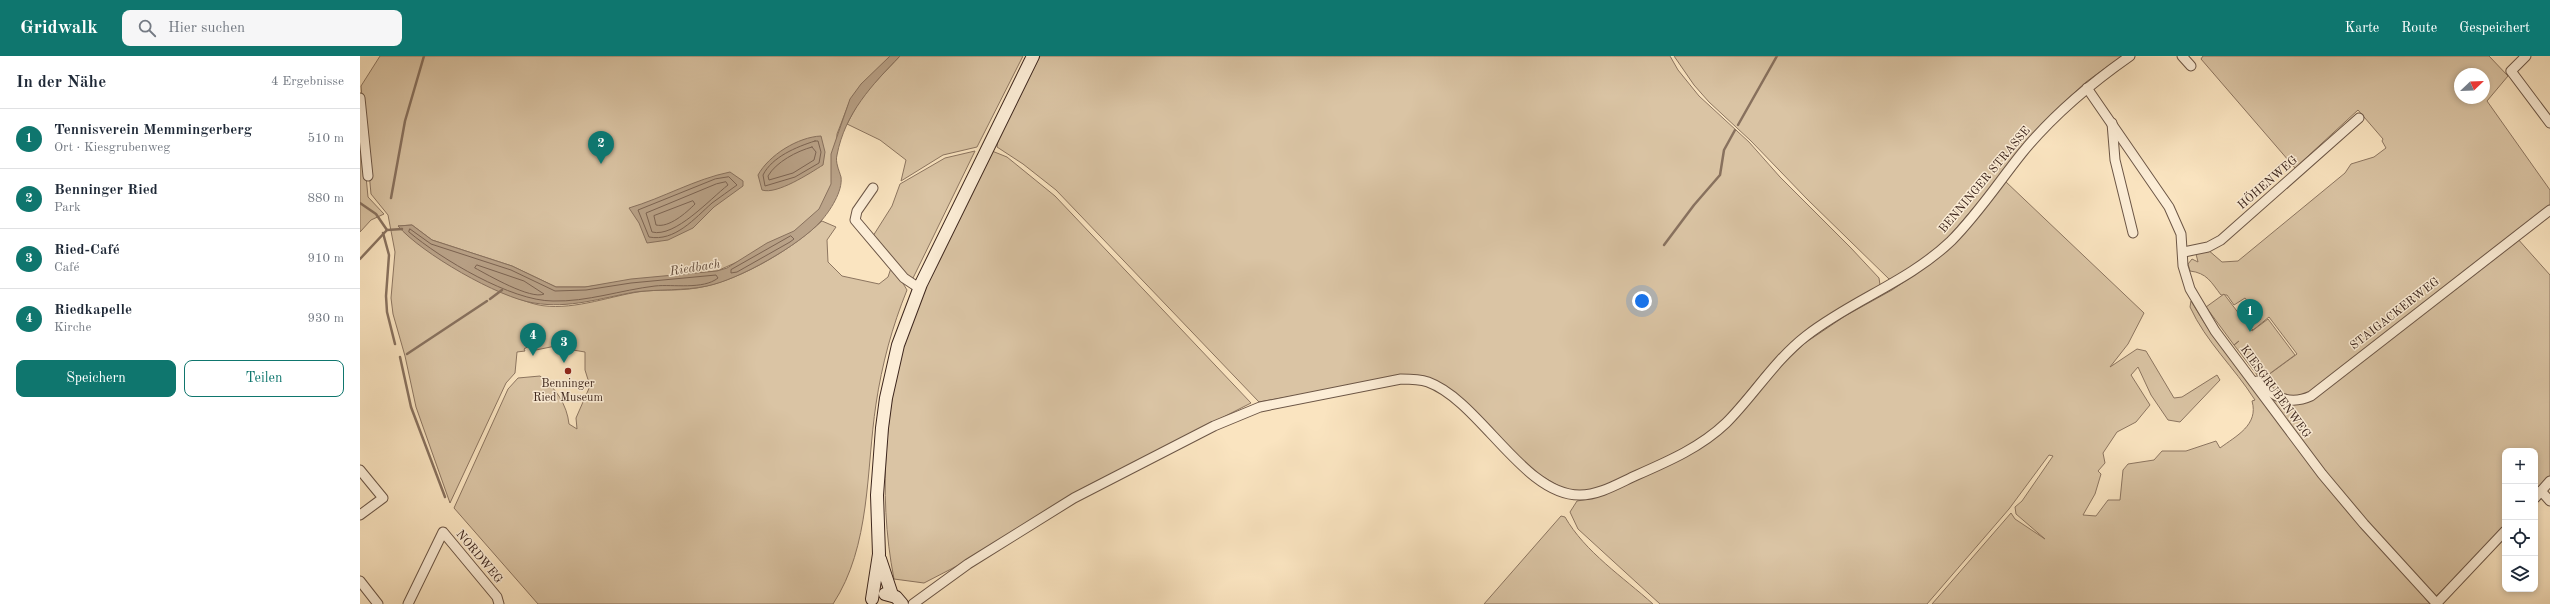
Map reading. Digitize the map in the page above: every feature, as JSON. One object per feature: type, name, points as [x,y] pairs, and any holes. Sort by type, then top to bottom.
[{"type":"main road","points":[[898,600],[879,554],[876,528],[877,479],[886,398],[898,345],[919,288],[1033,56]]},
{"type":"main road","points":[[871,602],[879,554]]},
{"type":"main road","points":[[871,602],[882,594],[898,600]]},
{"type":"street","name":"BENNINGER STRASSE","points":[[917,601],[968,564],[1089,489],[1220,423],[1260,407],[1281,401],[1401,379],[1424,381],[1451,396],[1542,482],[1559,491],[1577,495],[1603,491],[1686,452],[1722,427],[1774,365],[1806,336],[1837,316],[1905,277],[1944,248],[1971,219],[2035,138],[2087,88],[2130,56]]},
{"type":"street","points":[[2182,56],[2191,66]]},
{"type":"street","points":[[2526,56],[2511,71],[2550,123]]},
{"type":"street","name":"KIESGRUBENWEG","points":[[2087,88],[2169,207],[2181,234],[2184,252],[2183,266],[2190,289],[2201,310],[2250,376],[2275,413],[2322,474],[2364,524],[2437,604]]},
{"type":"street","points":[[360,98],[368,176]]},
{"type":"street","name":"HÖHENWEG","points":[[2184,252],[2208,247],[2221,240],[2359,118]]},
{"type":"street","points":[[2112,123],[2115,160],[2133,233]]},
{"type":"street","points":[[873,188],[857,211],[855,220],[904,278],[919,288]]},
{"type":"street","name":"STAIGACKERWEG","points":[[2250,376],[2274,395],[2288,401],[2299,401],[2311,396],[2550,210]]},
{"type":"street","points":[[360,470],[383,498],[360,515]]},
{"type":"street","points":[[2550,481],[2538,495],[2550,501]]},
{"type":"street","name":"NORDWEG","points":[[408,604],[443,532],[499,602]]},
{"type":"street","points":[[2437,604],[2502,534]]},
{"type":"street","points":[[360,582],[378,604]]},
{"type":"street","points":[[898,600],[917,601]]},
{"type":"shaded area","points":[[380,56],[890,56],[849,103],[837,134],[835,177],[823,211],[784,241],[717,271],[585,287],[556,287],[512,266],[432,240],[412,225],[398,226],[478,280],[513,296],[543,306],[568,306],[639,292],[689,289],[724,281],[742,274],[777,255],[794,244],[822,221],[836,227],[827,240],[828,262],[842,276],[879,284],[888,277],[892,265],[907,290],[892,332],[878,389],[861,533],[854,558],[845,581],[833,604],[538,604],[454,508],[508,389],[518,378],[540,376],[546,381],[560,397],[566,410],[569,424],[577,429],[576,418],[590,386],[585,370],[585,352],[573,350],[570,343],[536,350],[532,344],[524,349],[525,351],[517,352],[515,373],[506,383],[450,503],[416,407],[405,356],[393,314],[391,298],[395,252],[388,215],[371,194],[361,86]]},
{"type":"shaded area","points":[[900,56],[1023,56],[977,147],[943,155],[901,181],[906,160],[880,140],[847,124],[862,96]]},
{"type":"shaded area","points":[[1040,56],[1670,56],[1678,70],[1699,96],[1749,142],[1780,177],[1851,248],[1879,278],[1880,285],[1789,346],[1765,370],[1723,421],[1699,440],[1616,482],[1590,491],[1566,490],[1538,474],[1434,381],[1349,386],[1259,402],[1056,190],[1023,164],[997,147],[998,140]]},
{"type":"shaded area","points":[[1674,56],[2122,56],[2086,82],[2062,104],[1946,240],[1922,260],[1893,279],[1889,279],[1807,199],[1751,141],[1709,102],[1694,85]]},
{"type":"shaded area","points":[[2203,56],[2489,56],[2508,76],[2490,97],[2490,68],[2454,68],[2454,104],[2489,104],[2550,190],[2550,205],[2306,396],[2288,399],[2260,381],[2297,354],[2269,317],[2253,330],[2250,327],[2261,319],[2245,298],[2234,305],[2227,295],[2221,295],[2205,276],[2190,271],[2188,264],[2192,259],[2198,262],[2196,254],[2207,249],[2222,262],[2238,261],[2345,173],[2351,164],[2374,157],[2386,148],[2382,141],[2383,139],[2358,110],[2295,168],[2201,59]]},
{"type":"shaded area","points":[[360,114],[368,197],[384,214],[371,220],[360,232]]},
{"type":"shaded area","points":[[975,151],[913,278],[906,276],[873,236],[892,206],[900,184],[945,158]]},
{"type":"shaded area","points":[[992,151],[1007,157],[1055,196],[1251,403],[1085,487],[980,554],[924,583],[894,579],[886,513],[885,478],[890,410],[896,376],[904,343],[916,305]]},
{"type":"shaded area","points":[[2005,181],[2144,313],[2128,344],[2110,367],[2137,349],[2146,351],[2174,398],[2182,397],[2217,375],[2220,380],[2180,422],[2168,420],[2151,395],[2138,367],[2131,375],[2150,405],[2136,422],[2117,432],[2103,453],[2105,463],[2098,471],[2101,474],[2095,494],[2083,515],[2096,516],[2108,500],[2120,500],[2123,470],[2128,464],[2154,460],[2162,451],[2186,451],[2216,441],[2220,448],[2245,429],[2249,423],[2252,417],[2252,401],[2255,400],[2204,332],[2190,307],[2191,301],[2207,327],[2307,460],[2430,604],[1932,604],[2011,513],[2015,519],[2045,539],[2016,514],[2015,507],[2022,501],[2053,456],[2049,455],[2009,509],[1927,604],[1660,604],[1578,529],[1570,512],[1577,501],[1589,499],[1689,454],[1805,343],[1845,316],[1892,290],[1936,260]]},
{"type":"shaded area","points":[[2517,238],[2550,275],[2550,477],[2538,490],[2538,448],[2502,448],[2502,529],[2480,555],[2436,596],[2341,493],[2266,392],[2295,404]]},
{"type":"shaded area","points":[[2224,294],[2252,331],[2268,319],[2295,355],[2261,380],[2206,307]]},
{"type":"shaded area","points":[[1561,516],[1565,517],[1583,542],[1605,564],[1653,604],[1484,604]]},
{"type":"water","points":[[890,56],[900,56],[870,89],[853,113],[846,126],[836,160],[841,177],[840,188],[825,217],[784,251],[735,277],[707,286],[689,289],[635,292],[572,304],[560,305],[534,303],[501,293],[462,273],[424,249],[398,226],[412,225],[432,240],[512,266],[556,287],[585,287],[631,279],[717,271],[727,268],[767,243],[794,231],[819,209],[831,184],[831,154],[850,99],[861,84]]},
{"type":"water","points":[[821,136],[825,152],[823,165],[802,178],[784,186],[768,191],[762,190],[758,175],[769,161],[785,148],[812,137]]},
{"type":"water","points":[[730,172],[743,181],[743,186],[714,207],[693,228],[668,240],[647,243],[639,223],[629,208],[704,179]]},
{"type":"waterway","points":[[391,198],[405,121],[424,56]]},
{"type":"waterway","points":[[1738,125],[1777,56]]},
{"type":"waterway","points":[[1664,245],[1694,205],[1720,175],[1724,150],[1735,130]]},
{"type":"waterway","points":[[360,203],[376,214],[387,230]]},
{"type":"waterway","points":[[360,259],[387,230],[402,229]]},
{"type":"waterway","points":[[383,233],[389,255],[386,296],[387,312],[395,344]]},
{"type":"waterway","points":[[490,299],[502,290]]},
{"type":"waterway","points":[[407,354],[487,301]]},
{"type":"waterway","points":[[400,357],[411,407],[445,497]]},
{"type":"place","name":"Benninger Ried","points":[[601,164]]},
{"type":"place","name":"Tennisverein Memmingerberg","points":[[2250,332]]},
{"type":"place","name":"Riedkapelle","points":[[533,356]]},
{"type":"place","name":"Ried-Café","points":[[564,363]]},
{"type":"place","name":"Benninger Ried Museum","points":[[568,371]]},
{"type":"water label","name":"Riedbach","points":[[695,268]]}]
